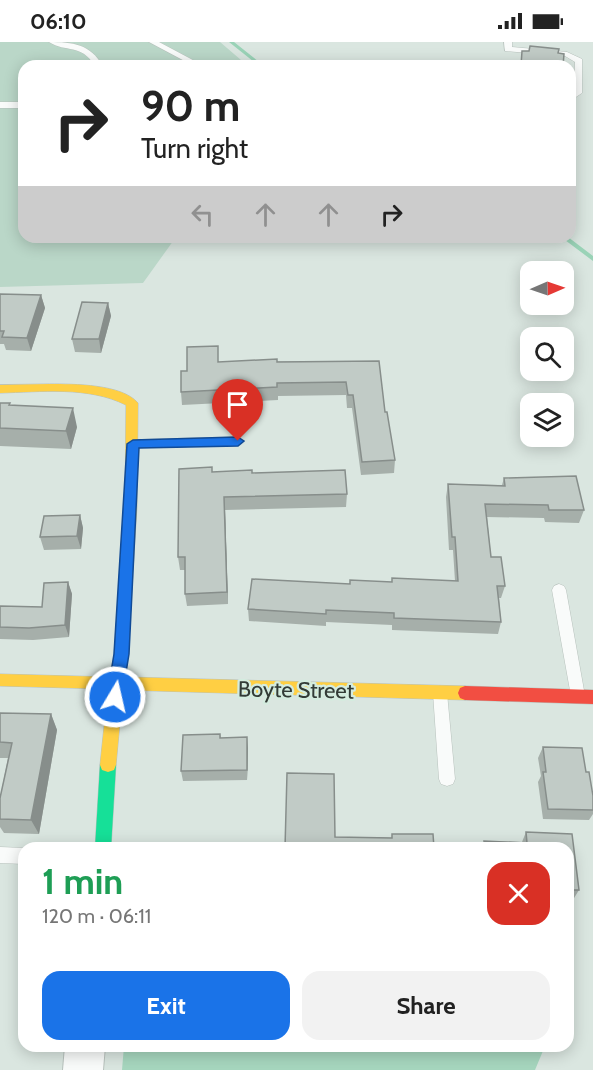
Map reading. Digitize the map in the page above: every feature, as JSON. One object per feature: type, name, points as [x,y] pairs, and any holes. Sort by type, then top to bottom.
[{"type":"street","points":[[0,389],[77,389],[120,395],[132,403],[133,444],[121,654],[112,711],[103,842]]},
{"type":"street","name":"Boyte Street","points":[[0,680],[585,697]]},
{"type":"street","points":[[83,1070],[84,1052]]},
{"type":"lane","points":[[53,42],[75,45],[93,54],[96,60]]},
{"type":"lane","points":[[153,42],[188,60]]},
{"type":"lane","points":[[508,42],[508,49],[567,54],[579,61],[578,93],[576,94]]},
{"type":"lane","points":[[0,105],[18,105]]},
{"type":"lane","points":[[133,444],[238,441]]},
{"type":"lane","points":[[559,590],[585,697]]},
{"type":"lane","points":[[440,693],[447,779]]},
{"type":"lane","points":[[0,855],[18,856]]},
{"type":"green space","points":[[0,42],[220,42],[241,60],[18,60],[18,243],[172,243],[143,283],[0,287]]},
{"type":"green space","points":[[124,1052],[542,1052],[535,1070],[122,1070]]},
{"type":"building","points":[[530,46],[559,49],[558,53],[564,54],[564,60],[521,60],[522,51],[529,51]]},
{"type":"building","points":[[0,294],[41,295],[27,338],[2,337],[4,331],[0,331]]},
{"type":"building","points":[[82,302],[108,303],[99,339],[72,339]]},
{"type":"building","points":[[218,346],[218,362],[277,359],[277,362],[379,361],[385,412],[387,412],[395,460],[362,462],[353,395],[348,395],[346,382],[277,383],[277,387],[181,392],[181,371],[187,371],[187,347]]},
{"type":"building","points":[[0,403],[73,408],[66,431],[0,428]]},
{"type":"building","points":[[212,467],[212,472],[252,470],[252,473],[345,470],[347,494],[224,497],[227,592],[185,594],[185,557],[178,557],[179,469]]},
{"type":"building","points":[[576,476],[584,510],[549,510],[548,505],[485,504],[491,557],[501,557],[505,586],[497,586],[501,622],[394,618],[394,613],[326,610],[326,614],[248,609],[252,579],[350,584],[350,580],[392,582],[392,578],[458,581],[448,484],[505,486],[504,478]]},
{"type":"building","points":[[80,515],[77,536],[40,537],[44,516]]},
{"type":"building","points":[[68,582],[65,625],[29,628],[0,627],[0,606],[42,607],[44,583]]},
{"type":"building","points":[[0,713],[51,714],[31,820],[0,819],[0,798],[12,743],[0,742]]},
{"type":"building","points":[[220,734],[220,738],[247,737],[247,770],[181,771],[183,735]]},
{"type":"building","points":[[543,747],[582,748],[586,772],[589,772],[593,810],[548,809],[543,772],[546,772]]},
{"type":"building","points":[[287,773],[334,774],[335,837],[392,838],[392,834],[433,834],[434,842],[285,842]]},
{"type":"building","points":[[526,832],[572,834],[573,842],[527,842]]},
{"type":"building","points":[[574,850],[579,890],[574,890]]},
{"type":"waterway","points":[[231,42],[254,60]]},
{"type":"waterway","points":[[572,243],[593,259]]},
{"type":"traffic: fast","points":[[103,842],[108,765]]},
{"type":"traffic: slow","points":[[0,389],[86,389],[119,396],[132,403],[131,506],[121,654],[112,711],[108,765]]},
{"type":"traffic: slow","points":[[0,680],[465,693]]},
{"type":"traffic: jam","points":[[465,693],[593,697]]},
{"type":"route","points":[[115,697],[121,654],[133,444],[238,441]]}]
